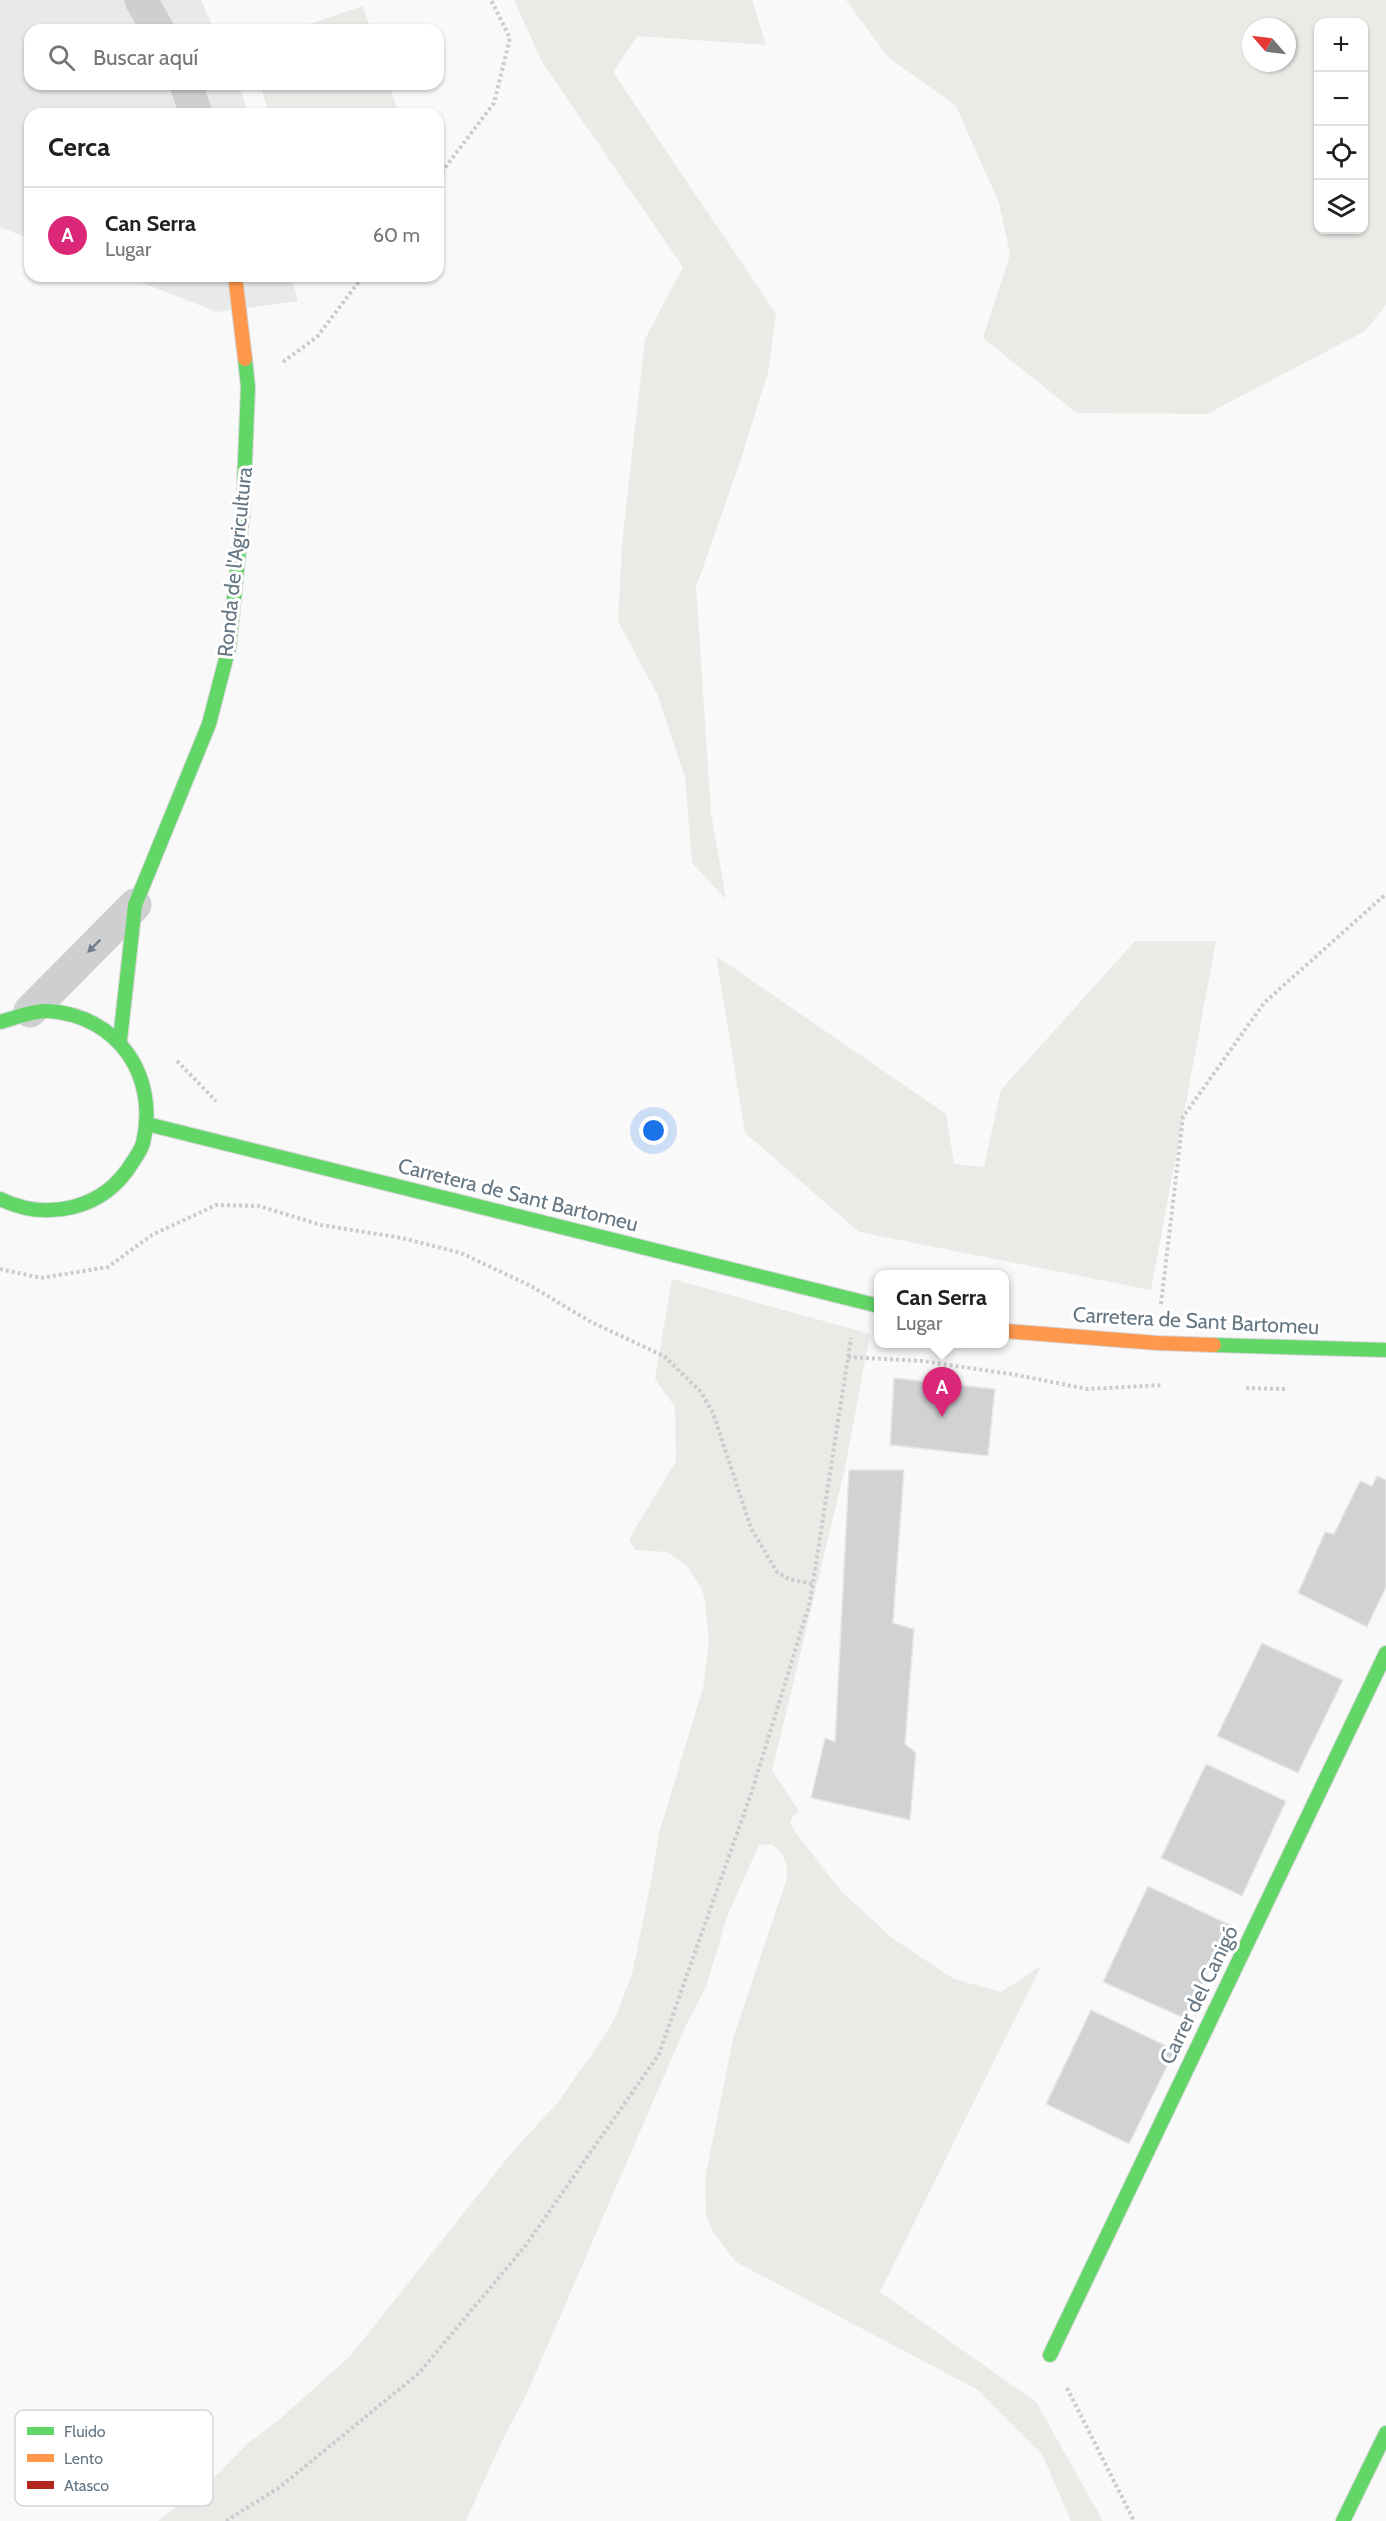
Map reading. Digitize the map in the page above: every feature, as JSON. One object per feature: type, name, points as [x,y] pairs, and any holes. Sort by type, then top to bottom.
[{"type":"street","points":[[141,0],[155,24]]},
{"type":"street","points":[[188,90],[194,108]]},
{"type":"street","name":"Ronda de l'Agricultura","points":[[120,1040],[135,905],[208,724],[229,648],[243,511],[248,387],[236,282]]},
{"type":"street","name":"Ronda de l'Agricultura","points":[[30,1011],[135,905]]},
{"type":"street","points":[[0,1022],[30,1011],[55,1010],[79,1015],[101,1025],[120,1040],[134,1059],[143,1079],[147,1101],[147,1124],[141,1147],[130,1168],[114,1186],[94,1199],[72,1208],[49,1211],[26,1209],[0,1199]]},
{"type":"street","name":"Carretera de Sant Bartomeu","points":[[147,1124],[874,1305]]},
{"type":"street","name":"Carretera de Sant Bartomeu","points":[[1009,1331],[1157,1343],[1386,1350]]},
{"type":"street","name":"Carrer del Canigó","points":[[1050,2355],[1386,1653]]},
{"type":"street","points":[[1343,2521],[1386,2433]]},
{"type":"path","points":[[444,169],[494,103],[510,38],[491,0]]},
{"type":"path","points":[[248,387],[317,337],[358,282]]},
{"type":"path","points":[[1157,1343],[1183,1117],[1264,1003],[1386,894]]},
{"type":"path","points":[[176,1060],[224,1109]]},
{"type":"path","points":[[0,1269],[41,1278],[108,1267],[152,1235],[216,1205],[259,1206],[321,1225],[402,1238],[461,1253],[531,1286],[591,1322],[664,1356],[701,1392],[713,1413],[751,1528],[777,1572],[789,1580],[813,1584]]},
{"type":"path","points":[[226,2521],[280,2487],[419,2373],[526,2245],[659,2054],[752,1791],[810,1602],[846,1375],[854,1301]]},
{"type":"path","points":[[1050,2355],[1134,2521]]},
{"type":"shaded area","points":[[0,0],[201,0],[211,24],[24,24],[24,90],[241,90],[246,108],[24,108],[24,237],[0,227]]},
{"type":"shaded area","points":[[514,0],[752,0],[766,45],[637,36],[613,72],[776,314],[768,372],[741,459],[696,587],[711,813],[726,899],[692,863],[685,777],[658,696],[618,621],[622,544],[645,339],[683,267],[542,62]]},
{"type":"shaded area","points":[[846,0],[1386,0],[1386,305],[1365,331],[1207,414],[1077,413],[983,338],[1010,254],[999,203],[956,106],[888,57]]},
{"type":"shaded area","points":[[363,6],[369,24],[309,24]]},
{"type":"shaded area","points":[[262,90],[391,90],[397,108],[267,108]]},
{"type":"shaded area","points":[[140,282],[293,282],[298,301],[217,312]]},
{"type":"shaded area","points":[[1135,941],[1216,941],[1151,1290],[859,1232],[745,1133],[716,956],[946,1114],[954,1164],[984,1167],[1001,1090]]},
{"type":"shaded area","points":[[672,1279],[870,1334],[845,1468],[772,1771],[799,1811],[792,1817],[790,1823],[796,1833],[841,1891],[892,1938],[954,1979],[1001,1992],[1041,1966],[880,2292],[1036,2402],[1103,2521],[1071,2521],[1042,2454],[978,2390],[736,2262],[713,2232],[706,2215],[705,2178],[733,2039],[787,1878],[784,1859],[771,1844],[759,1845],[728,1914],[706,1987],[687,2023],[527,2393],[501,2443],[466,2521],[158,2521],[177,2506],[213,2506],[213,2478],[246,2445],[280,2419],[351,2355],[513,2151],[558,2102],[604,2037],[617,2014],[632,1974],[659,1833],[703,1688],[709,1642],[705,1600],[701,1587],[688,1567],[667,1552],[635,1550],[629,1539],[676,1461],[675,1407],[655,1379]]},
{"type":"building","points":[[894,1378],[995,1389],[988,1456],[890,1445]]},
{"type":"building","points":[[849,1470],[904,1470],[893,1623],[914,1629],[905,1744],[916,1753],[910,1820],[811,1798],[825,1738],[835,1742]]},
{"type":"building","points":[[1377,1476],[1386,1480],[1386,1587],[1367,1627],[1298,1593],[1325,1532],[1334,1534],[1360,1481],[1372,1486]]},
{"type":"building","points":[[1262,1643],[1343,1680],[1298,1773],[1217,1736]]},
{"type":"building","points":[[1206,1764],[1286,1801],[1242,1896],[1161,1858]]},
{"type":"building","points":[[1148,1886],[1230,1925],[1186,2019],[1103,1982]]},
{"type":"building","points":[[1091,2010],[1175,2050],[1129,2144],[1046,2104]]},
{"type":"traffic: fast","points":[[120,1040],[135,905],[209,724],[229,647],[243,511],[248,387],[245,359]]},
{"type":"traffic: fast","points":[[0,1022],[31,1013],[49,1011],[74,1015],[95,1024],[113,1037],[128,1054],[138,1073],[145,1095],[146,1118],[140,1151],[120,1179],[91,1201],[74,1207],[37,1210],[0,1199]]},
{"type":"traffic: fast","points":[[147,1124],[874,1305]]},
{"type":"traffic: fast","points":[[1214,1345],[1386,1350]]},
{"type":"traffic: fast","points":[[1050,2355],[1386,1653]]},
{"type":"traffic: fast","points":[[1343,2521],[1386,2433]]},
{"type":"traffic: slow","points":[[236,282],[245,359]]},
{"type":"traffic: slow","points":[[1009,1331],[1157,1343],[1214,1345]]},
{"type":"place","name":"Can Serra","points":[[942,1417]]}]
